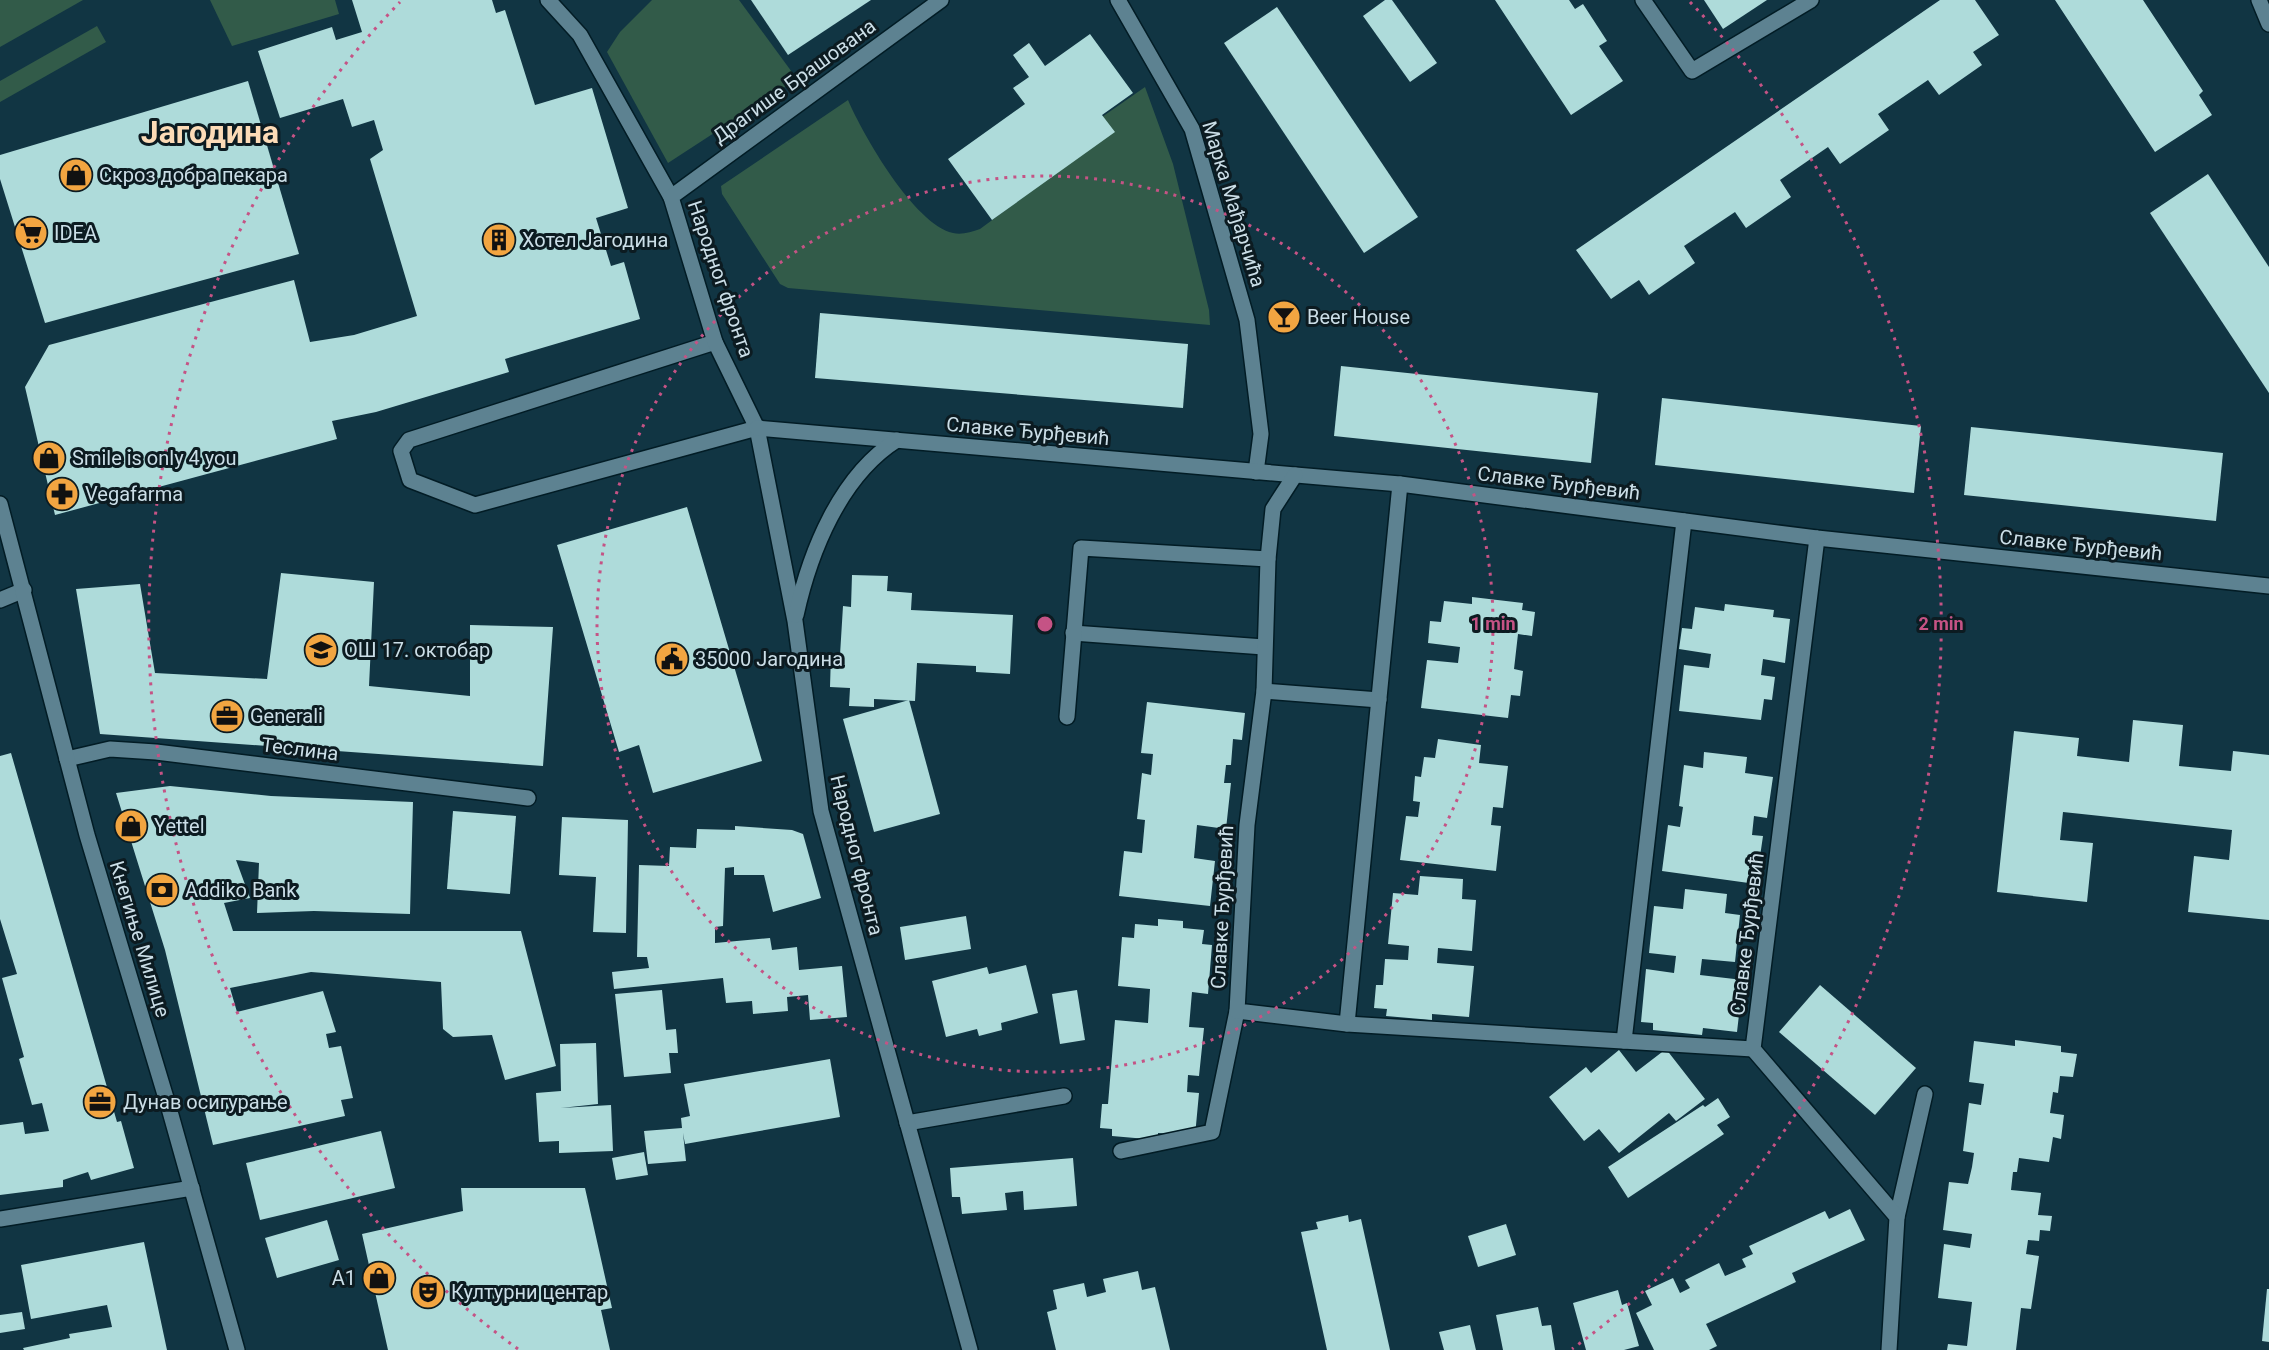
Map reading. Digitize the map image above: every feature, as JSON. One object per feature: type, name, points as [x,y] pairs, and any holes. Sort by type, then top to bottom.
[{"type":"street","name":"Народног фронта","points":[[548,0],[580,35],[671,197],[715,342],[757,428],[795,621],[820,811],[970,1350]]},
{"type":"street","name":"Драгише Брашована","points":[[671,197],[941,0]]},
{"type":"street","name":"Марка Мађарчића","points":[[1118,0],[1192,129],[1247,320],[1261,434],[1256,472]]},
{"type":"street","points":[[1643,0],[1692,71],[1811,0]]},
{"type":"street","points":[[2259,0],[2269,24]]},
{"type":"street","points":[[715,342],[409,440],[401,451],[410,480],[475,505],[757,428]]},
{"type":"street","name":"Славке Ђурђевић","points":[[757,428],[1400,484],[1817,538],[2269,586]]},
{"type":"street","points":[[795,621],[803,585],[838,505],[866,465],[897,440]]},
{"type":"street","name":"Славке Ђурђевић","points":[[1296,475],[1274,509],[1268,559],[1264,691],[1247,825],[1237,1011],[1347,1024],[1754,1049],[1817,538]]},
{"type":"street","points":[[1347,1024],[1400,484]]},
{"type":"street","name":"Кнегиње Милице","points":[[0,504],[67,759],[237,1350]]},
{"type":"street","points":[[1624,1041],[1684,520]]},
{"type":"street","points":[[1067,717],[1081,548],[1268,559]]},
{"type":"street","points":[[0,600],[24,590]]},
{"type":"street","points":[[1073,633],[1264,647]]},
{"type":"street","points":[[1264,691],[1379,700]]},
{"type":"street","name":"Теслина","points":[[67,759],[110,749],[156,752],[528,798]]},
{"type":"street","points":[[1121,1151],[1212,1132],[1237,1011]]},
{"type":"street","points":[[1754,1049],[1897,1217]]},
{"type":"street","points":[[1889,1350],[1897,1217],[1926,1094]]},
{"type":"street","points":[[907,1123],[1064,1096]]},
{"type":"street","points":[[0,1219],[192,1188]]},
{"type":"green space","points":[[0,0],[83,0],[0,47]]},
{"type":"green space","points":[[210,0],[335,0],[339,14],[232,46]]},
{"type":"green space","points":[[652,0],[739,0],[797,79],[668,163],[607,52],[620,32]]},
{"type":"green space","points":[[97,26],[106,42],[0,102],[0,81]]},
{"type":"green space","points":[[1145,87],[1173,164],[1209,310],[1210,325],[788,288],[780,284],[722,194],[721,186],[848,100],[878,155],[922,213],[938,226],[953,233],[970,232],[980,229],[1113,131],[1102,117]]},
{"type":"building","points":[[352,0],[492,0],[496,13],[505,10],[535,105],[592,88],[628,208],[596,218],[611,266],[624,262],[640,319],[505,359],[509,372],[376,412],[332,421],[337,439],[55,515],[25,387],[49,345],[294,280],[310,342],[354,335],[417,316],[370,159],[383,150],[374,120],[352,127],[343,99],[280,118],[258,51],[332,27],[336,40],[362,32]]},
{"type":"building","points":[[751,0],[871,0],[788,55]]},
{"type":"building","points":[[1385,0],[1392,0],[1437,63],[1410,82],[1363,16]]},
{"type":"building","points":[[1495,0],[1569,0],[1575,9],[1583,4],[1607,41],[1599,46],[1623,81],[1571,115]]},
{"type":"building","points":[[1704,0],[1767,0],[1723,29]]},
{"type":"building","points":[[1940,0],[1975,0],[1999,35],[1973,52],[1982,65],[1939,95],[1928,80],[1878,114],[1889,130],[1840,164],[1828,147],[1780,180],[1791,197],[1746,228],[1735,212],[1684,246],[1695,263],[1649,295],[1639,280],[1611,299],[1576,250]]},
{"type":"building","points":[[2055,0],[2143,0],[2203,91],[2199,95],[2212,115],[2155,152]]},
{"type":"building","points":[[1277,7],[1418,217],[1364,253],[1224,43]]},
{"type":"building","points":[[1090,34],[1133,93],[1102,115],[1115,132],[992,220],[948,159],[1025,104],[1013,88],[1029,77],[1013,55],[1029,43],[1045,66]]},
{"type":"building","points":[[248,81],[299,254],[45,323],[0,179],[0,155]]},
{"type":"building","points":[[2208,174],[2269,267],[2269,393],[2150,213]]},
{"type":"building","points":[[820,313],[1188,344],[1183,408],[815,378]]},
{"type":"building","points":[[1341,366],[1598,393],[1591,463],[1334,436]]},
{"type":"building","points":[[1662,398],[1921,426],[1914,493],[1655,465]]},
{"type":"building","points":[[1971,427],[2223,453],[2216,521],[1964,495]]},
{"type":"building","points":[[687,507],[762,761],[653,793],[639,745],[619,752],[557,545]]},
{"type":"building","name":"ОШ 17. октобар","points":[[281,573],[374,582],[369,686],[470,696],[470,625],[553,627],[543,766],[100,734],[76,589],[140,584],[155,673],[267,679]]},
{"type":"building","points":[[852,575],[888,576],[887,591],[912,593],[911,610],[1013,615],[1010,674],[976,672],[976,666],[917,663],[915,701],[874,699],[874,707],[849,706],[850,688],[830,687],[831,654],[840,655],[843,606],[851,607]]},
{"type":"building","points":[[1472,597],[1523,603],[1522,610],[1535,612],[1532,636],[1518,634],[1514,669],[1523,671],[1520,696],[1511,695],[1508,718],[1421,708],[1427,660],[1458,663],[1460,647],[1428,643],[1430,621],[1441,622],[1444,601],[1472,604]]},
{"type":"building","points":[[1725,604],[1774,610],[1773,617],[1790,619],[1785,663],[1763,659],[1761,675],[1775,677],[1772,700],[1764,699],[1761,720],[1679,711],[1684,665],[1709,668],[1711,654],[1679,649],[1682,628],[1692,629],[1695,607],[1724,611]]},
{"type":"building","points":[[909,700],[940,814],[874,832],[843,719]]},
{"type":"building","points":[[1147,702],[1245,713],[1242,740],[1233,739],[1231,765],[1226,765],[1224,783],[1231,783],[1226,829],[1197,825],[1194,858],[1215,861],[1210,906],[1119,896],[1124,851],[1142,853],[1145,820],[1137,819],[1142,773],[1151,775],[1153,754],[1141,753]]},
{"type":"building","points":[[2133,720],[2183,725],[2179,766],[2231,771],[2233,751],[2269,755],[2269,920],[2188,912],[2194,856],[2229,860],[2232,830],[2063,812],[2060,840],[2093,843],[2087,902],[1997,892],[2014,731],[2079,738],[2077,756],[2129,762]]},
{"type":"building","points":[[1438,739],[1481,745],[1479,763],[1508,766],[1503,808],[1493,807],[1491,825],[1501,826],[1496,871],[1400,860],[1406,816],[1418,817],[1420,802],[1413,801],[1415,776],[1421,777],[1424,757],[1435,758]]},
{"type":"building","points":[[1704,752],[1747,757],[1745,773],[1773,777],[1767,818],[1754,816],[1752,835],[1763,836],[1756,884],[1662,871],[1668,825],[1680,827],[1683,807],[1679,806],[1684,765],[1703,768]]},
{"type":"building","points":[[11,753],[117,1122],[121,1121],[134,1168],[91,1180],[88,1172],[63,1180],[63,1187],[0,1195],[0,1125],[23,1122],[25,1134],[49,1131],[42,1103],[32,1105],[19,1059],[24,1057],[2,978],[17,974],[0,919],[0,756]]},
{"type":"building","points":[[170,786],[271,796],[413,802],[410,914],[314,911],[257,913],[259,863],[236,860],[250,898],[224,903],[233,931],[521,931],[556,1066],[505,1080],[492,1035],[453,1037],[443,1029],[441,982],[311,972],[230,988],[237,1012],[323,991],[336,1032],[326,1034],[329,1048],[341,1046],[353,1098],[341,1100],[345,1116],[213,1145],[165,950],[116,793]]},
{"type":"building","points":[[453,811],[516,816],[510,894],[447,889]]},
{"type":"building","points":[[562,817],[628,820],[626,933],[593,932],[596,877],[559,875]]},
{"type":"building","points":[[735,826],[792,830],[803,834],[821,898],[773,912],[764,875],[734,875],[734,867],[725,868],[723,926],[715,927],[715,943],[770,938],[772,950],[797,947],[799,970],[842,966],[847,1017],[810,1020],[808,995],[787,997],[788,1011],[753,1014],[752,1001],[726,1003],[723,978],[614,989],[612,972],[649,968],[647,957],[637,957],[639,865],[669,866],[670,847],[696,848],[697,829],[735,830]]},
{"type":"building","points":[[1420,876],[1463,879],[1462,899],[1476,900],[1472,951],[1438,948],[1437,963],[1474,966],[1469,1017],[1432,1014],[1432,1020],[1386,1016],[1387,1009],[1374,1008],[1376,985],[1383,985],[1385,959],[1408,960],[1409,946],[1388,944],[1393,893],[1418,895]]},
{"type":"building","points":[[1685,889],[1727,894],[1725,913],[1740,915],[1735,962],[1702,959],[1700,975],[1743,980],[1737,1032],[1703,1028],[1702,1035],[1653,1030],[1653,1023],[1641,1022],[1646,969],[1674,973],[1676,956],[1649,953],[1654,906],[1683,909]]},
{"type":"building","points":[[966,916],[971,949],[905,960],[900,927]]},
{"type":"building","points":[[1158,919],[1183,921],[1183,928],[1204,930],[1202,944],[1212,945],[1208,994],[1192,992],[1189,1027],[1204,1028],[1199,1076],[1188,1075],[1187,1092],[1199,1093],[1195,1136],[1158,1133],[1158,1140],[1112,1136],[1112,1129],[1100,1128],[1102,1104],[1108,1104],[1115,1020],[1148,1023],[1150,989],[1118,986],[1122,937],[1134,938],[1135,924],[1158,926]]},
{"type":"building","points":[[1026,965],[1038,1013],[1001,1023],[1002,1030],[979,1036],[977,1029],[946,1037],[932,981],[987,967],[989,974]]},
{"type":"building","points":[[1820,985],[1916,1068],[1875,1115],[1779,1032]]},
{"type":"building","points":[[662,990],[666,1030],[676,1029],[678,1053],[669,1053],[671,1073],[624,1077],[615,994]]},
{"type":"building","points":[[1077,990],[1085,1040],[1060,1044],[1052,994]]},
{"type":"building","points":[[2015,1040],[2061,1046],[2061,1052],[2077,1054],[2073,1077],[2060,1076],[2058,1093],[2053,1092],[2050,1113],[2064,1115],[2061,1139],[2053,1137],[2049,1162],[2019,1158],[2017,1172],[2013,1172],[2011,1190],[2041,1193],[2038,1215],[2052,1216],[2050,1231],[2040,1230],[2039,1241],[2028,1240],[2026,1254],[2039,1256],[2031,1309],[2021,1308],[2016,1350],[1947,1350],[1948,1344],[1967,1346],[1972,1302],[1938,1298],[1944,1244],[1970,1248],[1972,1234],[1943,1230],[1949,1182],[1968,1184],[1972,1167],[1974,1153],[1963,1151],[1969,1103],[1981,1105],[1984,1084],[1969,1082],[1974,1041],[2015,1046]]},
{"type":"building","points":[[596,1043],[598,1104],[561,1108],[611,1105],[613,1151],[559,1153],[559,1141],[539,1142],[536,1093],[561,1091],[560,1044]]},
{"type":"building","points":[[1666,1049],[1705,1099],[1676,1121],[1669,1113],[1619,1153],[1599,1129],[1584,1141],[1549,1097],[1586,1067],[1591,1073],[1619,1050],[1636,1072]]},
{"type":"building","points":[[830,1059],[840,1117],[685,1144],[683,1133],[686,1161],[648,1164],[644,1131],[682,1128],[681,1118],[690,1116],[684,1084]]},
{"type":"building","points":[[1718,1098],[1730,1117],[1717,1125],[1724,1134],[1628,1198],[1608,1167],[1703,1105],[1705,1107]]},
{"type":"building","points":[[381,1131],[395,1188],[260,1220],[246,1163]]},
{"type":"building","points":[[644,1152],[648,1175],[616,1180],[612,1158]]},
{"type":"building","points":[[1073,1158],[1077,1206],[1024,1210],[1023,1191],[1005,1193],[1007,1210],[962,1214],[960,1197],[952,1197],[950,1168]]},
{"type":"building","points":[[461,1188],[585,1188],[612,1308],[601,1310],[610,1350],[388,1350],[362,1234],[463,1211]]},
{"type":"building","points":[[1850,1209],[1865,1240],[1792,1273],[1796,1282],[1706,1324],[1717,1346],[1709,1350],[1654,1350],[1636,1313],[1652,1305],[1645,1291],[1673,1278],[1680,1293],[1690,1288],[1685,1280],[1719,1263],[1725,1276],[1746,1267],[1742,1259],[1753,1254],[1749,1246],[1825,1211],[1829,1219]]},
{"type":"building","points":[[1348,1215],[1349,1222],[1361,1219],[1390,1350],[1327,1350],[1301,1232],[1318,1229],[1316,1222]]},
{"type":"building","points":[[327,1220],[339,1260],[277,1278],[265,1238]]},
{"type":"building","points":[[1506,1224],[1516,1255],[1478,1267],[1468,1236]]},
{"type":"building","points":[[144,1242],[167,1350],[24,1350],[23,1348],[70,1338],[69,1334],[112,1327],[107,1305],[31,1319],[21,1265]]},
{"type":"building","points":[[1138,1271],[1142,1290],[1155,1287],[1170,1350],[1056,1350],[1047,1312],[1057,1309],[1053,1290],[1084,1283],[1087,1297],[1106,1292],[1103,1279]]},
{"type":"building","points":[[2267,1289],[2269,1289],[2269,1342],[2262,1341]]},
{"type":"building","points":[[1618,1290],[1622,1305],[1627,1303],[1639,1346],[1624,1350],[1586,1350],[1573,1303]]},
{"type":"building","points":[[1538,1307],[1542,1326],[1551,1325],[1555,1350],[1503,1350],[1496,1315]]},
{"type":"building","points":[[22,1312],[25,1329],[0,1333],[0,1315]]},
{"type":"building","points":[[1470,1325],[1476,1350],[1444,1350],[1439,1332]]},
{"type":"place","name":"Скроз добра пекара","points":[[76,175]]},
{"type":"place","name":"IDEA","points":[[31,233]]},
{"type":"place","name":"Хотел Јагодина","points":[[499,240]]},
{"type":"place","name":"Beer House","points":[[1284,317]]},
{"type":"place","name":"Smile is only 4 you","points":[[49,458]]},
{"type":"place","name":"Vegafarma","points":[[62,494]]},
{"type":"place","name":"ОШ 17. октобар","points":[[321,650]]},
{"type":"place","name":"35000 Јагодина","points":[[672,659]]},
{"type":"place","name":"Generali","points":[[227,716]]},
{"type":"place","name":"Yettel","points":[[131,826]]},
{"type":"place","name":"Addiko Bank","points":[[162,890]]},
{"type":"place","name":"Дунав осигурање","points":[[100,1102]]},
{"type":"place","name":"A1","points":[[379,1278]]},
{"type":"place","name":"Културни центар","points":[[428,1292]]},
{"type":"district","name":"Јагодина","points":[[210,132]]}]
